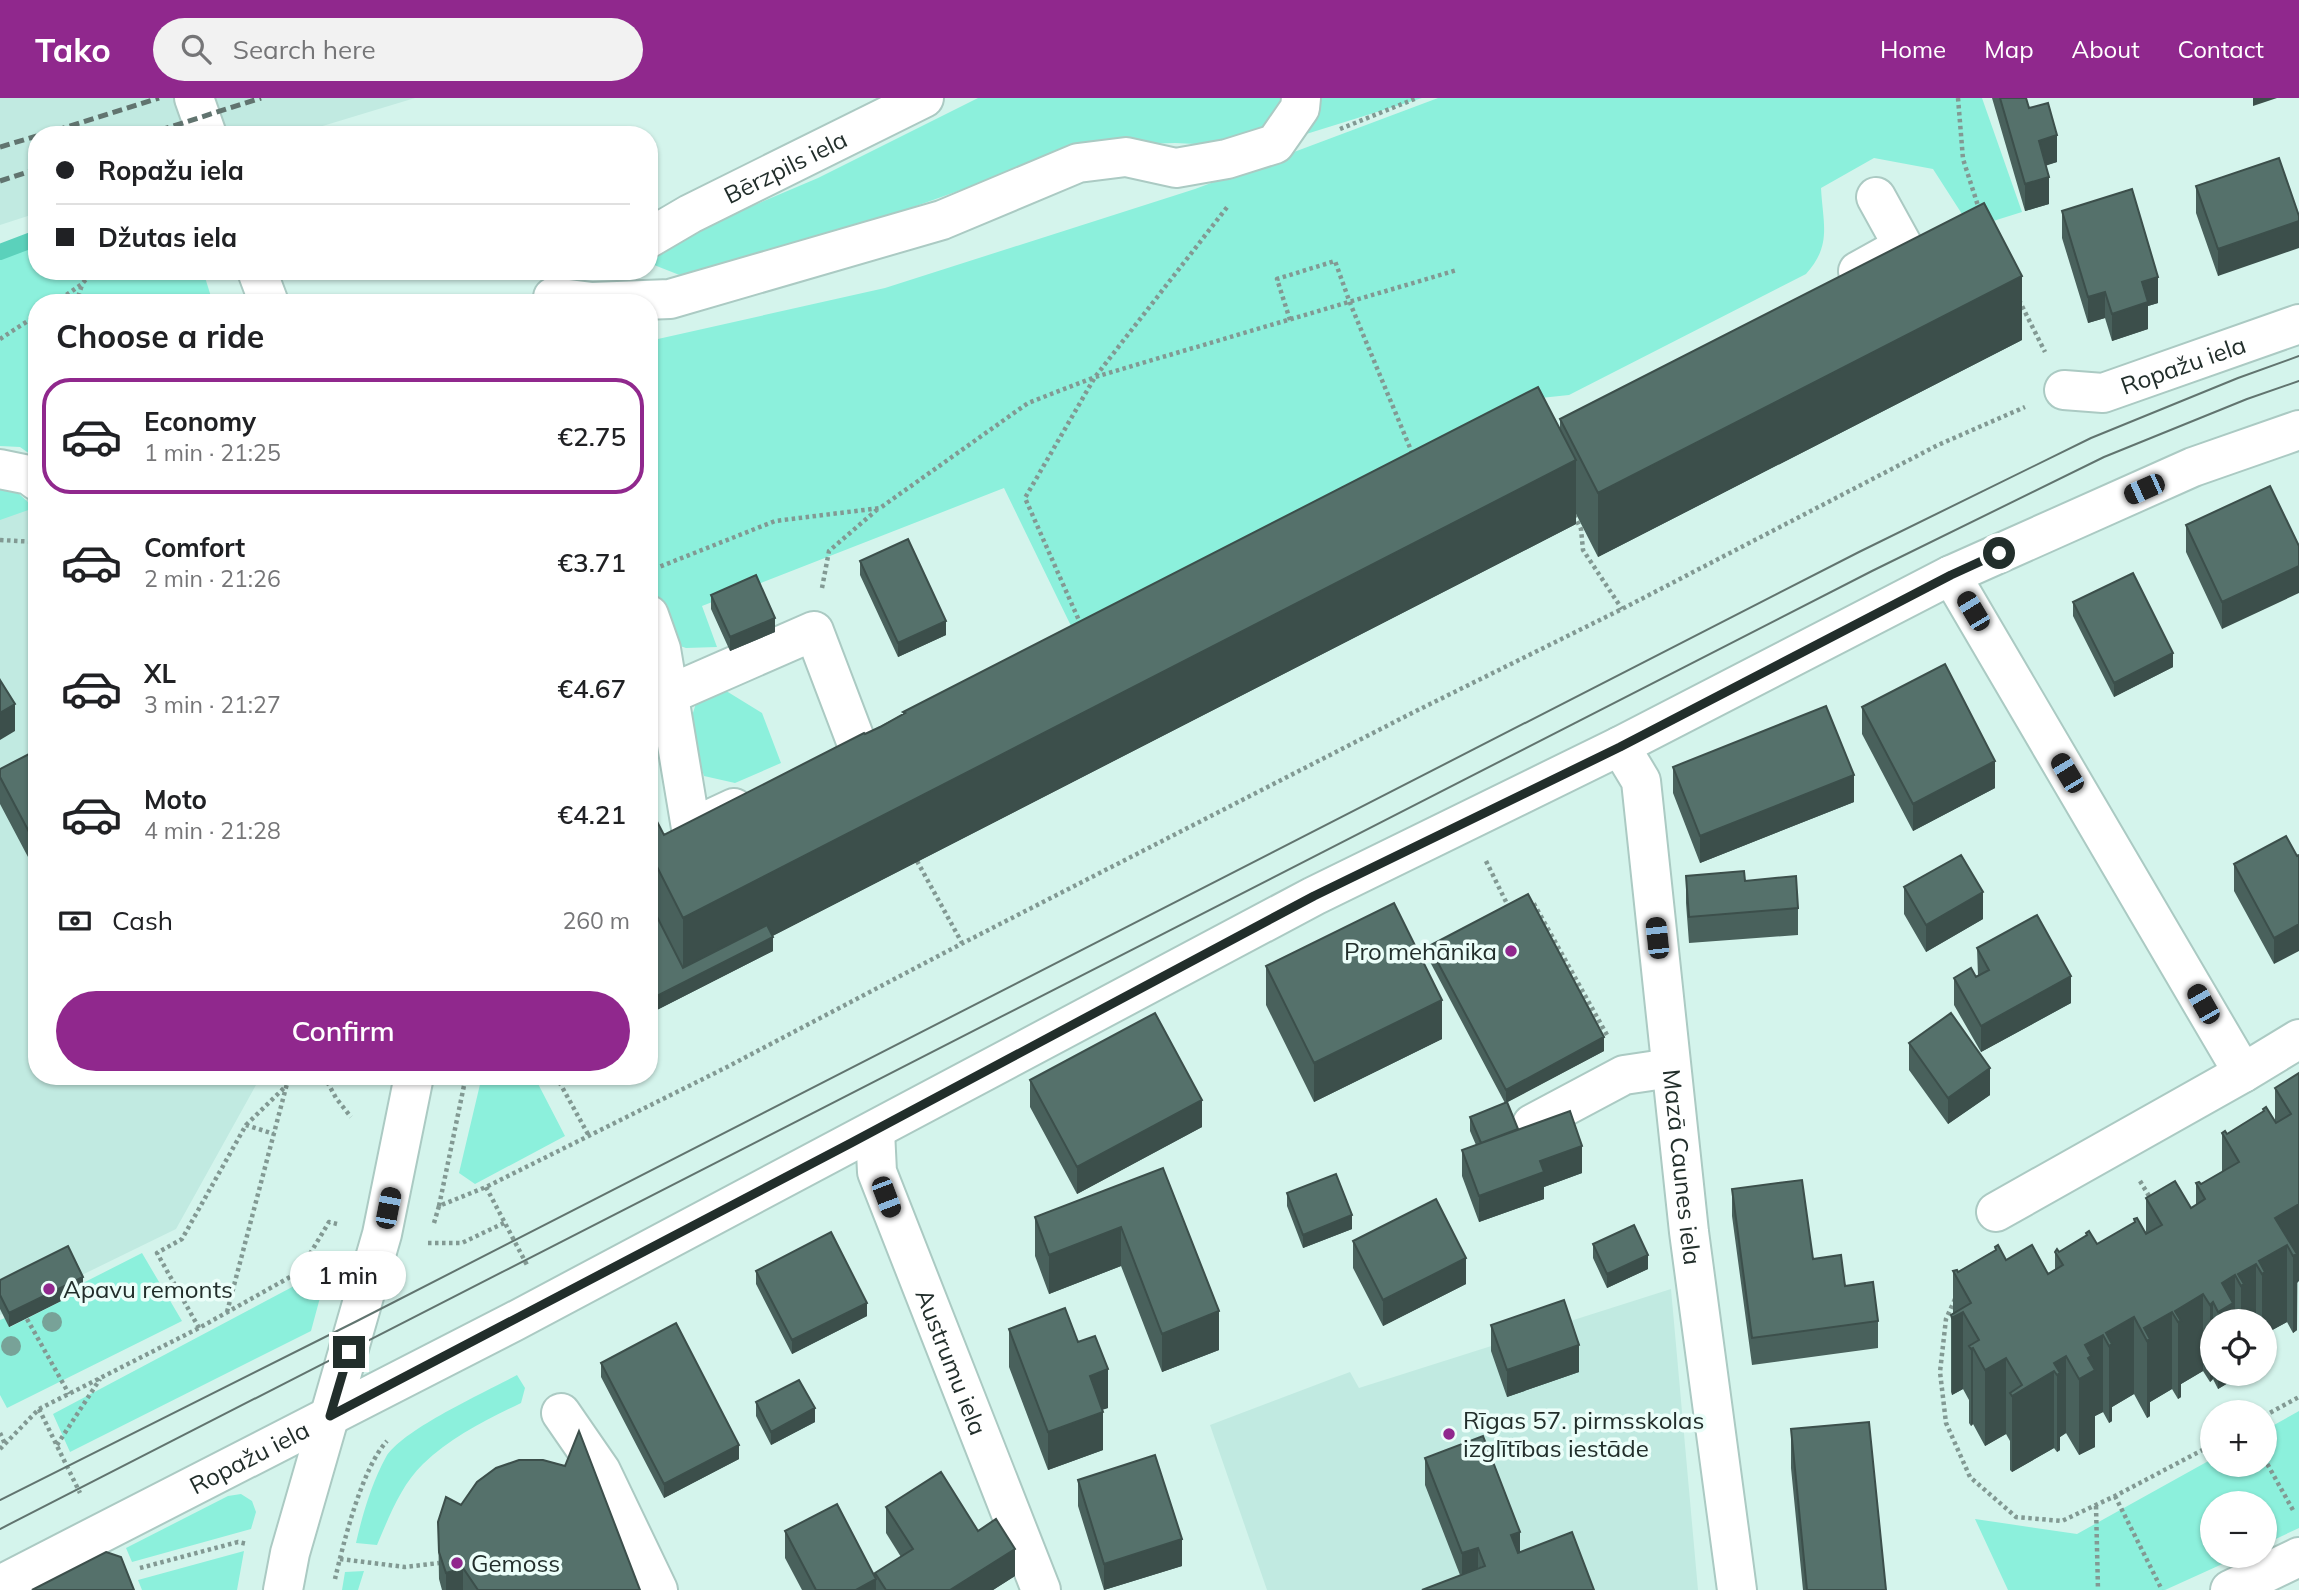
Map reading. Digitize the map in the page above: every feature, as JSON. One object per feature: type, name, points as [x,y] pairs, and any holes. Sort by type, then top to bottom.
[{"type":"street","points":[[194,98],[204,126]]},
{"type":"street","name":"Bērzpils iela","points":[[658,233],[690,214],[924,98]]},
{"type":"street","points":[[658,299],[670,299],[942,220],[1078,163],[1126,158],[1176,167],[1227,159],[1275,144],[1300,108],[1301,98]]},
{"type":"street","points":[[1830,286],[1903,246],[1876,197]]},
{"type":"street","points":[[557,294],[580,280]]},
{"type":"street","name":"Ropažu iela","points":[[2064,390],[2103,393],[2299,324]]},
{"type":"street","name":"Ropažu iela","points":[[0,1585],[875,1131],[1314,896],[1620,747],[1951,575],[2193,467],[2299,430]]},
{"type":"street","points":[[0,469],[28,475]]},
{"type":"street","points":[[1951,575],[2244,1073]]},
{"type":"street","points":[[668,695],[814,631],[860,751]]},
{"type":"street","points":[[658,640],[691,828],[763,795]]},
{"type":"street","points":[[823,768],[896,734]]},
{"type":"street","name":"Mazā Caunes iela","points":[[1620,747],[1640,781],[1689,1232],[1737,1590]]},
{"type":"street","points":[[1996,1212],[2244,1073],[2299,1039]]},
{"type":"street","points":[[1532,1124],[1624,1075],[1671,1068]]},
{"type":"street","points":[[283,1590],[290,1553],[382,1234],[412,1085]]},
{"type":"street","name":"Austrumu iela","points":[[875,1131],[877,1172],[1041,1590]]},
{"type":"street","points":[[561,1413],[601,1471],[658,1590]]},
{"type":"street","points":[[2230,1590],[2299,1557]]},
{"type":"path","points":[[1275,144],[1318,138],[1417,98]]},
{"type":"path","points":[[1958,98],[1963,159],[1984,221]]},
{"type":"path","points":[[1082,626],[1025,498],[1095,377],[1228,205]]},
{"type":"path","points":[[1290,320],[1277,279],[1335,261],[1418,467]]},
{"type":"path","points":[[814,631],[829,551],[880,508],[1028,403],[1095,377],[1457,270]]},
{"type":"path","points":[[67,294],[85,280]]},
{"type":"path","points":[[79,294],[82,284]]},
{"type":"path","points":[[439,1206],[486,1187],[727,1067],[962,943],[1622,609],[1938,445],[2064,390],[2016,293]]},
{"type":"path","points":[[0,340],[28,321]]},
{"type":"path","points":[[1570,507],[1581,529],[1583,550],[1622,609]]},
{"type":"path","points":[[658,567],[775,521],[880,508]]},
{"type":"path","points":[[0,540],[28,542]]},
{"type":"path","points":[[1474,867],[1498,854]]},
{"type":"path","points":[[1486,860],[1512,914],[1534,901],[1617,1054],[1624,1075]]},
{"type":"path","points":[[917,861],[962,943]]},
{"type":"path","points":[[329,1085],[351,1117]]},
{"type":"path","points":[[428,1243],[439,1206],[464,1085]]},
{"type":"path","points":[[561,1085],[589,1136]]},
{"type":"path","points":[[199,1328],[157,1253],[182,1239],[246,1125],[286,1087]]},
{"type":"path","points":[[226,1313],[286,1087]]},
{"type":"path","points":[[246,1125],[274,1134]]},
{"type":"path","points":[[2119,1143],[2156,1208]]},
{"type":"path","points":[[486,1187],[531,1273]]},
{"type":"path","points":[[0,1449],[39,1409],[199,1328],[299,1272],[329,1222],[428,1243],[462,1243],[504,1223]]},
{"type":"path","points":[[1957,1295],[1946,1319],[1940,1371],[1946,1423],[1970,1477],[2016,1517],[2062,1521],[2200,1451]]},
{"type":"path","points":[[27,1319],[69,1394]]},
{"type":"path","points":[[57,1446],[101,1378]]},
{"type":"path","points":[[2277,1409],[2299,1397]]},
{"type":"path","points":[[0,1433],[5,1444]]},
{"type":"path","points":[[332,1590],[362,1487],[380,1449],[388,1439]]},
{"type":"path","points":[[2275,1477],[2299,1521]]},
{"type":"path","points":[[2115,1496],[2162,1590]]},
{"type":"path","points":[[2096,1506],[2098,1590]]},
{"type":"path","points":[[136,1569],[238,1542],[254,1545]]},
{"type":"path","points":[[340,1559],[405,1567],[439,1563]]},
{"type":"shaded area","points":[[0,98],[415,98],[323,126],[28,126],[28,216],[0,225]]},
{"type":"shaded area","points":[[28,499],[28,1085],[256,1085],[176,1229],[0,1315],[0,509]]},
{"type":"shaded area","name":"Rīgas 57. pirmsskolas izglītības iestāde","points":[[1671,1289],[1698,1590],[1267,1590],[1210,1425],[1350,1372],[1359,1388]]},
{"type":"green space","points":[[978,98],[1292,98],[1271,132],[1216,145],[1175,143],[1074,146],[1000,176],[852,229],[682,276],[658,267],[658,253],[696,230],[818,178]]},
{"type":"green space","points":[[1314,98],[1422,98],[1303,135]]},
{"type":"green space","points":[[1438,98],[1982,98],[2022,212],[1971,228],[1933,169],[1874,158],[1821,188],[1823,244],[1820,254],[1806,274],[1569,395],[1522,400],[1073,630],[1004,488],[702,606],[717,647],[686,648],[674,644],[658,603],[658,339],[885,288],[1195,189]]},
{"type":"green space","points":[[28,243],[28,280],[206,280],[210,294],[28,294],[28,453],[20,447],[0,446],[0,251]]},
{"type":"green space","points":[[14,489],[28,502],[28,510],[0,520],[0,490]]},
{"type":"green space","points":[[723,689],[762,713],[781,763],[735,783],[704,776],[688,729],[697,700]]},
{"type":"green space","points":[[480,1085],[539,1085],[565,1136],[475,1184],[459,1173]]},
{"type":"green space","points":[[142,1253],[182,1321],[7,1408],[0,1395],[0,1320],[5,1318],[10,1327],[83,1290],[81,1284]]},
{"type":"green space","points":[[328,1268],[311,1331],[70,1452],[53,1414]]},
{"type":"green space","points":[[517,1375],[525,1388],[521,1403],[469,1430],[434,1454],[415,1472],[402,1491],[377,1545],[356,1543],[376,1477],[395,1446],[427,1423]]},
{"type":"green space","points":[[2299,1411],[2299,1528],[2277,1538],[2277,1491],[2200,1491],[2200,1568],[2214,1568],[2165,1590],[2008,1590],[1975,1519],[2077,1534],[2200,1466],[2200,1477],[2277,1477],[2277,1423]]},
{"type":"green space","points":[[241,1494],[252,1501],[256,1512],[251,1529],[132,1562],[126,1548],[228,1496]]},
{"type":"green space","points":[[244,1551],[237,1590],[142,1590],[138,1580]]},
{"type":"green space","points":[[364,1571],[358,1590],[342,1590],[345,1572]]},
{"type":"building","points":[[2000,98],[2026,98],[2029,108],[2048,103],[2057,135],[2039,141],[2049,177],[2025,184]]},
{"type":"building","points":[[2279,158],[2299,221],[2218,249],[2196,186]]},
{"type":"building","points":[[2132,189],[2158,277],[2142,282],[2148,302],[2112,314],[2105,292],[2088,297],[2062,211]]},
{"type":"building","points":[[1984,203],[2022,276],[1598,493],[1560,419]]},
{"type":"building","points":[[1538,387],[1576,460],[683,918],[658,869],[658,823],[664,835],[880,727],[905,713],[903,712]]},
{"type":"building","points":[[2270,486],[2299,546],[2299,566],[2222,602],[2186,525]]},
{"type":"building","points":[[908,539],[946,621],[898,643],[860,561]]},
{"type":"building","points":[[2133,573],[2173,653],[2114,683],[2073,602]]},
{"type":"building","points":[[756,575],[775,618],[730,637],[711,595]]},
{"type":"building","points":[[1945,664],[1995,761],[1913,804],[1862,707]]},
{"type":"building","points":[[0,680],[15,704],[0,713]]},
{"type":"building","points":[[1826,706],[1854,775],[1700,836],[1673,767]]},
{"type":"building","points":[[28,755],[28,830],[0,777],[0,769]]},
{"type":"building","points":[[2286,836],[2297,856],[2299,855],[2299,924],[2274,938],[2234,864]]},
{"type":"building","points":[[1961,855],[1983,892],[1926,925],[1904,887]]},
{"type":"building","points":[[1744,871],[1745,881],[1796,876],[1798,908],[1689,917],[1686,876]]},
{"type":"building","points":[[1528,894],[1604,1037],[1506,1090],[1429,946]]},
{"type":"building","points":[[1394,903],[1442,1000],[1314,1063],[1266,966]]},
{"type":"building","points":[[2037,915],[2071,976],[1981,1026],[1954,978],[1971,968],[1976,977],[1989,970],[1977,948]]},
{"type":"building","points":[[658,919],[683,968],[767,925],[773,937],[658,995]]},
{"type":"building","points":[[1155,1013],[1202,1100],[1077,1167],[1030,1080]]},
{"type":"building","points":[[1951,1013],[1990,1068],[1948,1098],[1909,1043]]},
{"type":"building","points":[[2299,1073],[2299,1204],[2275,1218],[2297,1254],[2293,1256],[2287,1245],[2259,1261],[2265,1272],[2262,1274],[2256,1264],[2238,1274],[2244,1284],[2241,1286],[2235,1275],[2222,1283],[2233,1303],[2223,1309],[2216,1309],[2213,1302],[2210,1305],[2203,1294],[2175,1311],[2181,1321],[2178,1322],[2172,1312],[2144,1328],[2150,1339],[2147,1341],[2134,1317],[2106,1333],[2112,1344],[2109,1346],[2103,1335],[2085,1345],[2095,1370],[2079,1379],[2066,1356],[2054,1363],[2060,1373],[2057,1375],[2054,1371],[2012,1396],[2010,1393],[2022,1385],[2006,1358],[1985,1370],[1973,1348],[1969,1346],[1979,1340],[1963,1312],[1952,1318],[1951,1315],[1971,1303],[1953,1271],[1958,1272],[1996,1250],[1998,1245],[2006,1260],[2032,1245],[2048,1274],[2063,1265],[2055,1252],[2057,1249],[2059,1252],[2087,1235],[2089,1231],[2097,1244],[2135,1222],[2134,1219],[2137,1218],[2146,1234],[2162,1225],[2146,1198],[2175,1181],[2191,1208],[2205,1199],[2196,1183],[2201,1184],[2239,1162],[2222,1133],[2225,1131],[2227,1134],[2264,1111],[2266,1107],[2276,1123],[2291,1114],[2275,1088]]},
{"type":"building","points":[[1507,1102],[1518,1129],[1481,1143],[1470,1117]]},
{"type":"building","points":[[1570,1111],[1582,1146],[1540,1161],[1544,1172],[1479,1196],[1462,1150]]},
{"type":"building","points":[[1163,1168],[1219,1311],[1162,1334],[1121,1227],[1049,1255],[1035,1217]]},
{"type":"building","points":[[1336,1174],[1352,1215],[1303,1235],[1287,1193]]},
{"type":"building","points":[[1802,1180],[1813,1259],[1841,1255],[1845,1286],[1873,1282],[1878,1321],[1752,1338],[1732,1189]]},
{"type":"building","points":[[1436,1199],[1466,1258],[1383,1300],[1353,1241]]},
{"type":"building","points":[[1634,1225],[1648,1255],[1607,1274],[1593,1244]]},
{"type":"building","points":[[831,1232],[867,1303],[792,1340],[756,1271]]},
{"type":"building","points":[[68,1246],[83,1277],[9,1313],[0,1295],[0,1280]]},
{"type":"building","points":[[1564,1300],[1579,1345],[1507,1370],[1491,1325]]},
{"type":"building","points":[[1065,1308],[1078,1342],[1095,1336],[1108,1369],[1090,1376],[1103,1412],[1048,1432],[1009,1329]]},
{"type":"building","points":[[676,1323],[739,1445],[664,1484],[601,1363]]},
{"type":"building","points":[[799,1380],[815,1408],[771,1432],[756,1402]]},
{"type":"building","points":[[1869,1422],[1886,1590],[1807,1590],[1791,1429]]},
{"type":"building","points":[[579,1431],[640,1590],[478,1590],[463,1568],[446,1573],[439,1552],[438,1522],[446,1497],[461,1505],[477,1482],[496,1468],[519,1460],[543,1460],[565,1466]]},
{"type":"building","points":[[1483,1436],[1520,1532],[1511,1535],[1518,1553],[1572,1532],[1594,1590],[1422,1590],[1485,1566],[1478,1548],[1462,1553],[1425,1458]]},
{"type":"building","points":[[1155,1455],[1182,1539],[1104,1564],[1078,1480]]},
{"type":"building","points":[[941,1472],[978,1531],[996,1519],[1015,1549],[950,1590],[886,1590],[875,1573],[913,1549],[886,1507]]},
{"type":"building","points":[[837,1504],[876,1579],[856,1590],[816,1590],[785,1531]]},
{"type":"building","points":[[106,1552],[121,1557],[134,1590],[32,1590]]},
{"type":"waterway","points":[[0,252],[28,241]]},
{"type":"tram line","points":[[0,1500],[357,1321],[1859,552],[2091,438],[2299,356]]},
{"type":"tram line","points":[[0,1529],[1872,571],[2104,457],[2247,399],[2299,381]]},
{"type":"railway","points":[[70,126],[159,98]]},
{"type":"railway","points":[[173,126],[261,98]]},
{"type":"railway","points":[[0,147],[28,139]]},
{"type":"railway","points":[[0,181],[28,172]]},
{"type":"place","name":"Pro mehānika","points":[[1511,951]]},
{"type":"place","name":"Apavu remonts","points":[[49,1289]]},
{"type":"place","name":"Rīgas 57. pirmsskolas izglītības iestāde","points":[[1449,1434]]},
{"type":"place","name":"Gemoss","points":[[457,1563]]},
{"type":"route","points":[[349,1352],[330,1416],[513,1322],[1314,896],[1620,747],[1951,575],[1999,553]]}]
